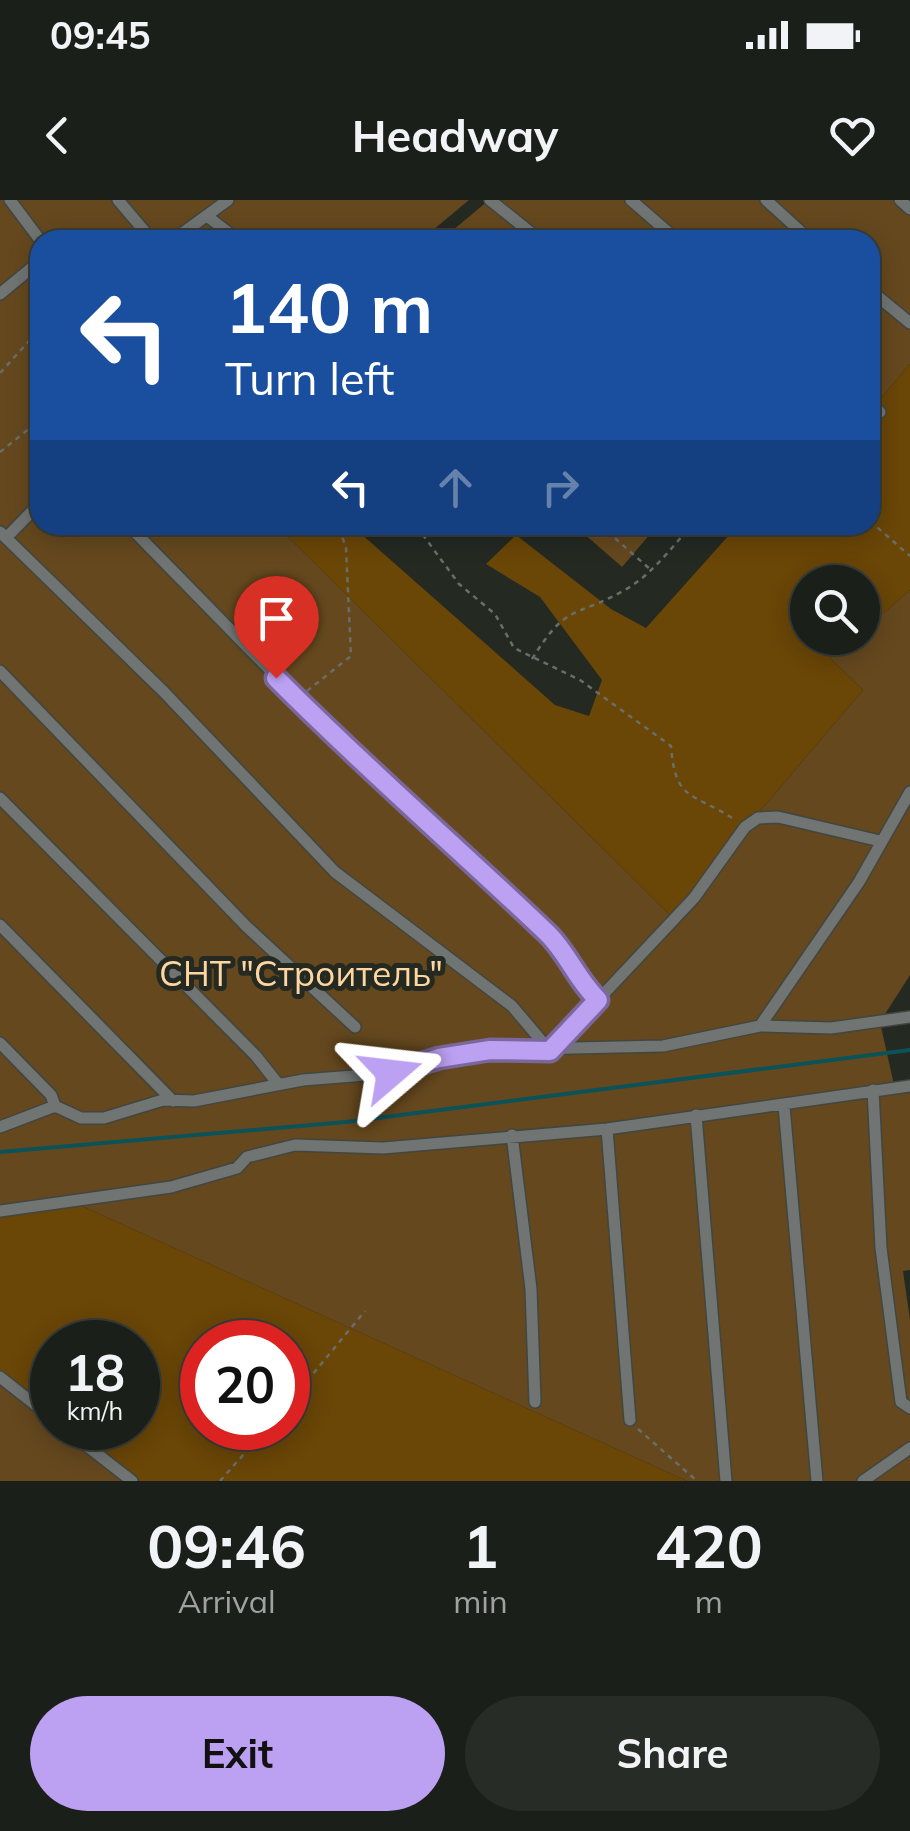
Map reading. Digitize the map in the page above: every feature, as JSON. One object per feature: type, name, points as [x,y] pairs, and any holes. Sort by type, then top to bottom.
[{"type":"lane","points":[[10,200],[32,230]]},
{"type":"lane","points":[[118,200],[144,230]]},
{"type":"lane","points":[[188,230],[228,200]]},
{"type":"lane","points":[[490,200],[528,230]]},
{"type":"lane","points":[[631,200],[665,230]]},
{"type":"lane","points":[[766,200],[799,230]]},
{"type":"lane","points":[[900,200],[910,209]]},
{"type":"lane","points":[[207,216],[225,230]]},
{"type":"lane","points":[[0,294],[30,269]]},
{"type":"lane","points":[[880,298],[910,324]]},
{"type":"lane","points":[[30,512],[3,535],[164,692],[335,872],[512,1006],[550,1051]]},
{"type":"lane","points":[[138,535],[408,808],[551,937],[578,980],[598,1000]]},
{"type":"lane","points":[[0,672],[246,926],[355,1027]]},
{"type":"lane","points":[[760,1026],[859,882],[910,792]]},
{"type":"lane","points":[[0,798],[256,1056],[278,1084]]},
{"type":"lane","points":[[550,1051],[694,898],[746,826],[758,818],[778,817],[880,841]]},
{"type":"lane","points":[[0,925],[174,1100]]},
{"type":"lane","points":[[0,1043],[51,1095],[56,1106],[81,1118],[104,1118],[174,1100],[194,1101],[278,1084],[391,1073],[439,1058],[490,1050],[663,1046],[760,1026],[831,1028],[910,1017]]},
{"type":"lane","points":[[0,1210],[171,1187],[238,1168],[246,1157],[295,1144],[383,1148],[607,1129],[910,1086]]},
{"type":"lane","points":[[873,1090],[881,1248],[902,1402],[910,1408]]},
{"type":"lane","points":[[0,1127],[56,1106]]},
{"type":"lane","points":[[784,1106],[817,1481]]},
{"type":"lane","points":[[696,1115],[726,1481]]},
{"type":"lane","points":[[607,1129],[630,1420]]},
{"type":"lane","points":[[512,1135],[531,1289],[535,1402]]},
{"type":"lane","points":[[0,1376],[30,1400]]},
{"type":"lane","points":[[863,1481],[910,1448]]},
{"type":"lane","points":[[92,1450],[132,1481]]},
{"type":"path","points":[[0,373],[30,339]]},
{"type":"path","points":[[0,452],[30,428]]},
{"type":"path","points":[[880,530],[910,556]]},
{"type":"path","points":[[297,700],[351,656],[346,548],[341,535]]},
{"type":"path","points":[[423,535],[459,584],[495,614],[514,648],[531,660],[580,680],[630,718],[655,730],[672,746],[673,778],[688,795],[746,826]]},
{"type":"path","points":[[611,535],[651,570]]},
{"type":"path","points":[[531,660],[555,622],[624,591],[651,570],[683,535]]},
{"type":"path","points":[[310,1377],[365,1311]]},
{"type":"path","points":[[630,1420],[650,1443],[697,1481]]},
{"type":"path","points":[[220,1481],[247,1450]]},
{"type":"green space","name":"СНТ \"Строитель\"","points":[[0,200],[469,200],[433,230],[30,230],[30,535],[286,535],[671,916],[863,690],[830,658],[880,655],[880,616],[910,590],[910,975],[880,1022],[896,1094],[910,1093],[910,1270],[903,1271],[910,1320],[910,1481],[687,1481],[73,1202],[0,1212]]},
{"type":"green space","points":[[489,200],[910,200],[910,364],[880,399],[880,230],[453,230]]},
{"type":"green space","points":[[585,535],[649,535],[622,567]]},
{"type":"green space","points":[[0,1384],[30,1407],[30,1450],[84,1450],[124,1481],[0,1481]]},
{"type":"shaded area","points":[[910,364],[910,590],[880,616],[880,565],[790,565],[790,655],[834,655],[830,658],[863,690],[671,916],[286,535],[362,535],[555,705],[589,716],[602,680],[540,597],[486,564],[516,535],[611,609],[646,628],[729,535],[880,535],[880,399]]},
{"type":"shaded area","points":[[73,1202],[687,1481],[124,1481],[84,1450],[160,1450],[160,1320],[30,1320],[30,1408],[0,1384],[0,1212]]},
{"type":"waterway","points":[[0,1152],[346,1122],[910,1050]]},
{"type":"route","points":[[276,678],[408,808],[551,937],[578,980],[598,1000],[550,1051],[490,1050],[439,1058],[391,1073]]}]
